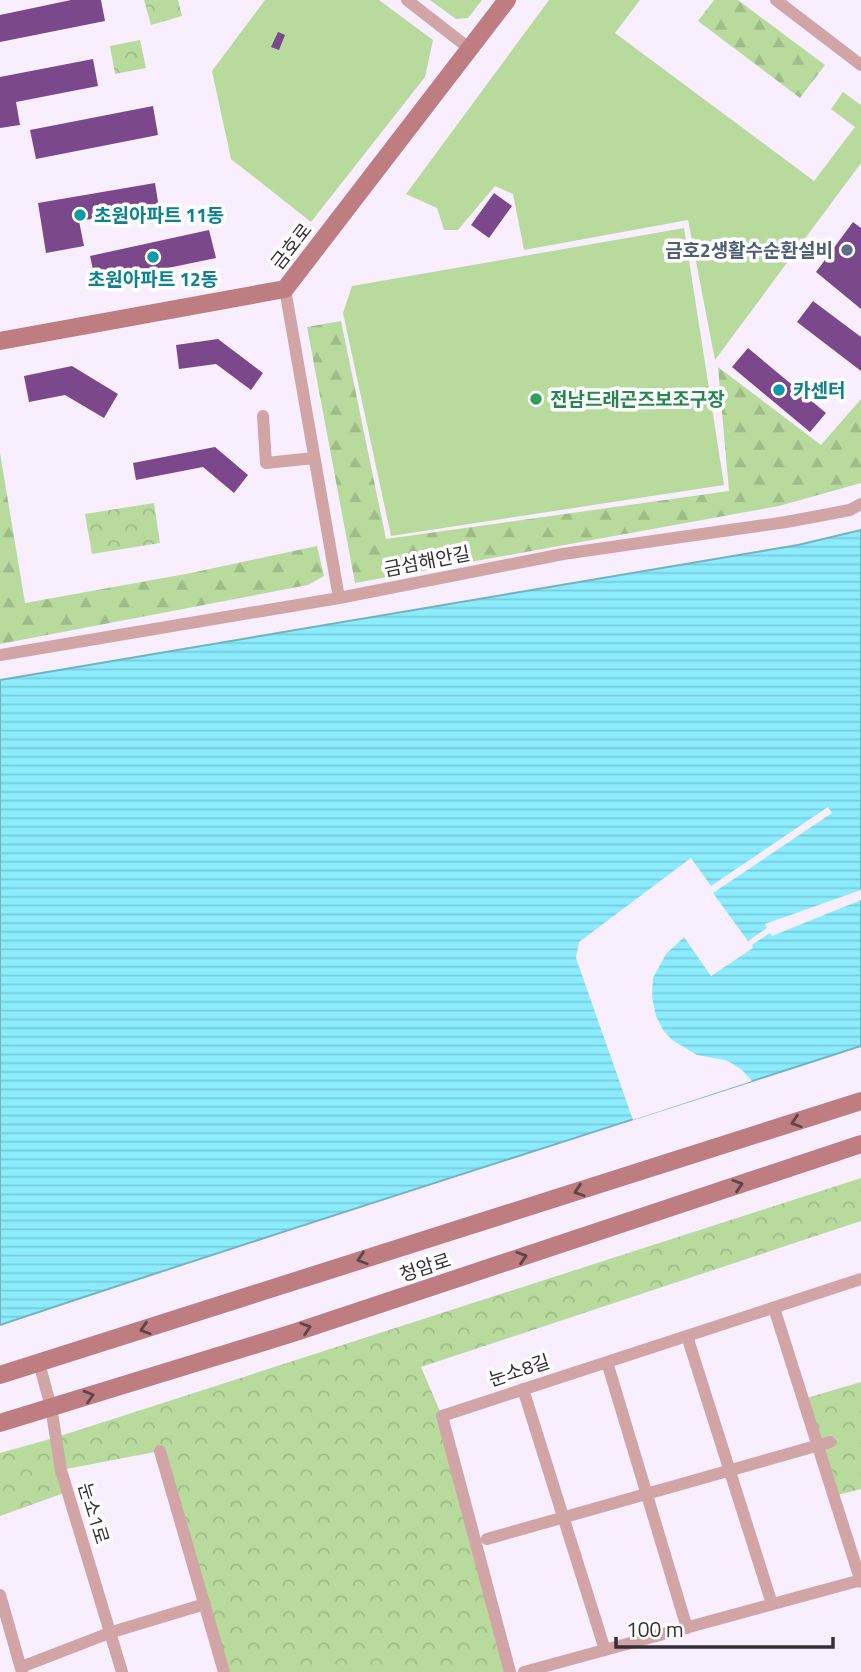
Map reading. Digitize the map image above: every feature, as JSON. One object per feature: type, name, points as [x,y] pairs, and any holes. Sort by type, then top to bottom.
[{"type":"main road","name":"금호로","points":[[0,341],[285,289],[507,0]]},
{"type":"main road","name":"청암로","points":[[0,1375],[861,1101]]},
{"type":"main road","name":"청암로","points":[[0,1423],[293,1333],[861,1144]]},
{"type":"street","points":[[407,0],[470,49]]},
{"type":"street","points":[[776,0],[861,65]]},
{"type":"street","points":[[285,289],[339,598]]},
{"type":"street","points":[[263,416],[265,463],[314,458]]},
{"type":"street","name":"금섬해안길","points":[[0,655],[339,598],[563,554],[786,522],[850,510],[861,504]]},
{"type":"street","name":"눈소8길","points":[[510,1672],[442,1416],[861,1279]]},
{"type":"street","points":[[524,1672],[861,1581],[824,1444],[774,1308]]},
{"type":"street","points":[[687,1336],[772,1604]]},
{"type":"street","points":[[607,1362],[687,1628]]},
{"type":"street","name":"눈소1로","points":[[39,1363],[51,1407],[61,1470],[122,1672]]},
{"type":"street","points":[[523,1389],[605,1650]]},
{"type":"street","points":[[487,1539],[824,1444]]},
{"type":"street","points":[[160,1451],[224,1672]]},
{"type":"street","points":[[0,1595],[21,1670],[112,1632],[205,1604]]},
{"type":"green space","points":[[144,0],[178,0],[182,16],[151,25]]},
{"type":"green space","points":[[265,0],[379,0],[433,40],[425,77],[311,222],[231,159],[212,71]]},
{"type":"green space","points":[[430,0],[482,0],[468,18],[456,19]]},
{"type":"green space","points":[[549,0],[640,0],[615,33],[814,181],[855,127],[831,109],[843,92],[861,105],[861,163],[715,360],[688,220],[524,250],[513,194],[495,186],[458,230],[444,230],[437,208],[406,194]]},
{"type":"green space","points":[[714,0],[738,0],[825,65],[800,98],[698,21]]},
{"type":"green space","points":[[140,40],[146,68],[115,74],[110,46]]},
{"type":"green space","name":"전남드래곤즈보조구장","points":[[684,228],[724,485],[391,536],[343,313],[352,286]]},
{"type":"green space","points":[[341,321],[386,539],[729,491],[718,367],[821,445],[861,399],[861,483],[779,506],[355,583],[307,327]]},
{"type":"green space","points":[[0,453],[25,603],[191,573],[317,546],[324,576],[308,585],[0,644]]},
{"type":"green space","points":[[154,503],[160,543],[92,554],[85,514]]},
{"type":"green space","points":[[861,1178],[861,1221],[421,1367],[442,1416],[510,1672],[224,1672],[160,1451],[61,1470],[67,1492],[0,1516],[0,1453],[57,1437]]},
{"type":"green space","points":[[861,1382],[861,1489],[834,1496],[803,1399]]},
{"type":"water","points":[[861,530],[861,1046],[0,1325],[0,680],[798,545]]},
{"type":"pier","points":[[828,807],[832,813],[713,893],[748,941],[767,928],[765,924],[861,890],[861,900],[772,936],[770,933],[752,945],[753,948],[711,976],[684,937],[666,954],[653,978],[652,997],[656,1016],[672,1040],[697,1055],[733,1064],[752,1081],[633,1120],[576,958],[579,942],[691,858],[711,886]]},
{"type":"building","points":[[71,0],[101,0],[105,21],[0,42],[0,15]]},
{"type":"building","points":[[278,32],[285,35],[279,50],[271,47]]},
{"type":"building","points":[[93,59],[98,86],[16,102],[20,125],[0,128],[0,77]]},
{"type":"building","points":[[153,106],[158,135],[36,159],[30,130]]},
{"type":"building","name":"초원아파트 11동","points":[[155,183],[159,208],[79,221],[84,246],[46,253],[38,203]]},
{"type":"building","points":[[494,193],[512,206],[489,238],[471,225]]},
{"type":"building","name":"금호2생활수순환설비","points":[[853,222],[861,228],[861,309],[816,272]]},
{"type":"building","name":"초원아파트 12동","points":[[209,230],[216,258],[96,283],[90,256]]},
{"type":"building","points":[[813,301],[861,337],[861,371],[797,322]]},
{"type":"building","points":[[218,339],[263,373],[251,390],[216,364],[179,369],[176,345]]},
{"type":"building","name":"카센터","points":[[748,348],[826,413],[810,432],[732,367]]},
{"type":"building","points":[[72,366],[118,394],[104,418],[65,395],[29,402],[24,376]]},
{"type":"building","points":[[215,447],[248,475],[234,493],[203,467],[136,480],[133,463]]},
{"type":"place","name":"초원아파트 11동","points":[[80,215]]},
{"type":"place","name":"금호2생활수순환설비","points":[[847,250]]},
{"type":"place","name":"초원아파트 12동","points":[[153,257]]},
{"type":"place","name":"카센터","points":[[779,390]]},
{"type":"place","name":"전남드래곤즈보조구장","points":[[536,399]]}]
